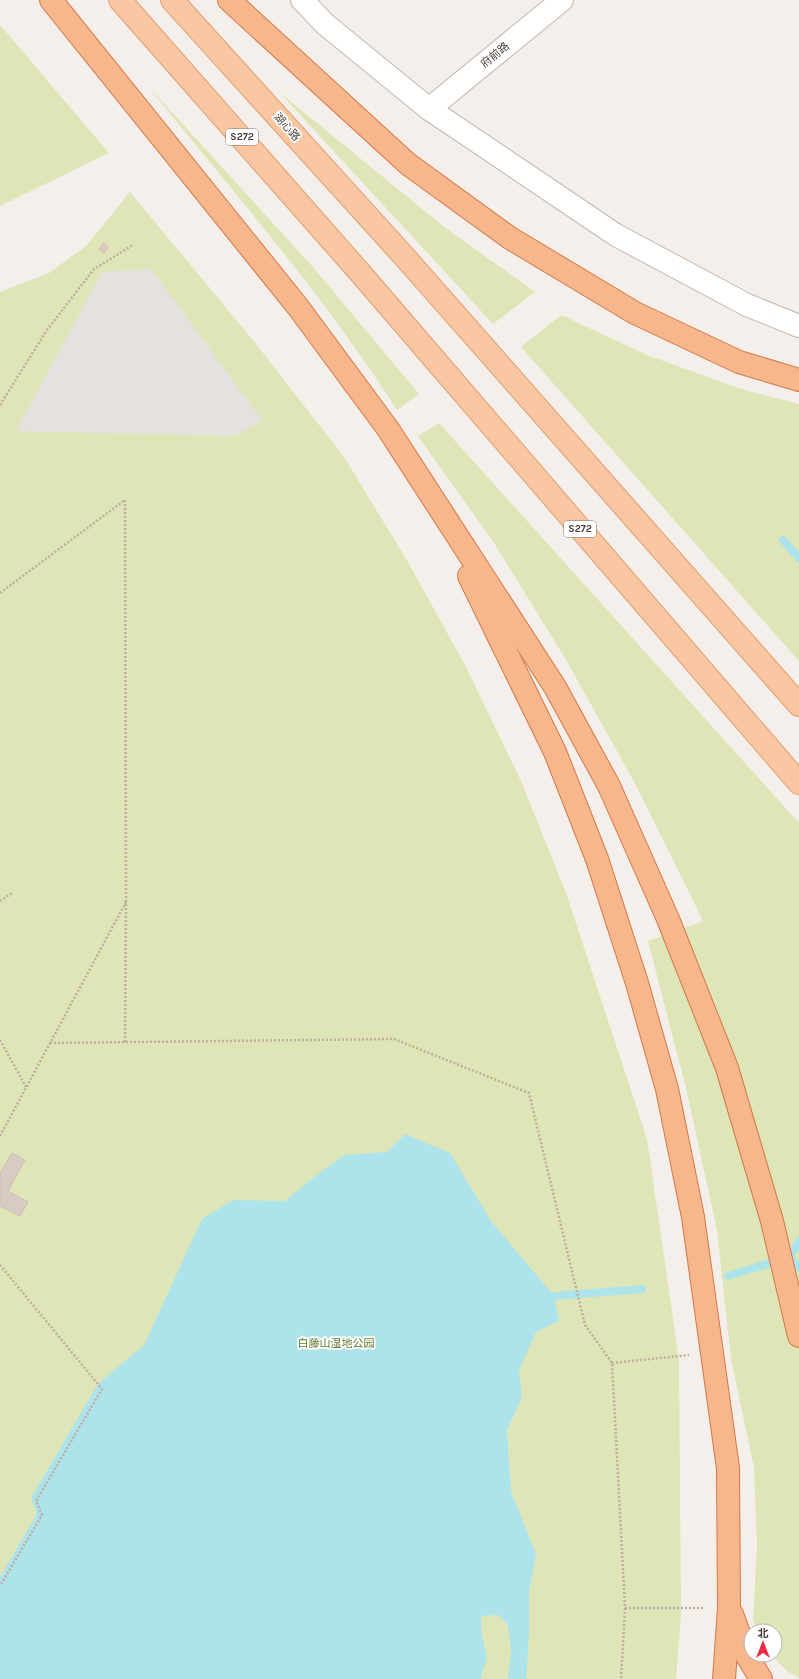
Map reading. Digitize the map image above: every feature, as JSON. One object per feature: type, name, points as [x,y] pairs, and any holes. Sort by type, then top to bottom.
[{"type":"highway","points":[[51,0],[298,308],[388,429],[555,687],[609,786],[668,919],[727,1068],[772,1221],[799,1336]]},
{"type":"highway","points":[[229,0],[408,164],[510,238],[635,313],[799,392]]},
{"type":"highway","points":[[739,362],[799,380]]},
{"type":"highway","points":[[428,490],[555,752],[600,867],[637,984],[667,1089],[693,1217],[728,1468],[729,1608],[724,1679]]},
{"type":"highway","points":[[729,1608],[747,1656],[761,1679]]},
{"type":"main road","name":"S272","points":[[120,0],[362,275],[799,783]]},
{"type":"main road","name":"湖心路","points":[[172,0],[402,254],[799,705]]},
{"type":"street","points":[[302,0],[325,24],[429,109],[616,235],[747,305],[799,326]]},
{"type":"street","name":"府前路","points":[[429,109],[562,0]]},
{"type":"path","points":[[0,405],[47,330],[94,268],[133,245]]},
{"type":"path","points":[[0,593],[125,500],[125,1042]]},
{"type":"path","points":[[0,901],[12,893]]},
{"type":"path","points":[[0,1136],[126,900]]},
{"type":"path","points":[[50,1043],[394,1039],[529,1093],[585,1325],[612,1363],[625,1608],[621,1679]]},
{"type":"path","points":[[0,1040],[26,1087]]},
{"type":"path","points":[[0,1265],[102,1389],[36,1502],[42,1515],[0,1586]]},
{"type":"path","points":[[612,1363],[711,1353]]},
{"type":"path","points":[[625,1608],[729,1608]]},
{"type":"green space","points":[[0,25],[109,153],[0,206]]},
{"type":"green space","points":[[147,85],[312,266],[419,394],[397,410],[369,367],[308,285]]},
{"type":"green space","points":[[279,92],[443,226],[535,292],[493,324]]},
{"type":"green space","name":"白藤山湿地公园","points":[[130,192],[252,339],[344,457],[408,562],[466,667],[521,781],[566,893],[647,1139],[679,1360],[681,1614],[676,1679],[0,1679],[0,292],[49,273],[86,246]]},
{"type":"green space","points":[[561,315],[647,355],[741,389],[799,404],[799,661],[521,347]]},
{"type":"green space","points":[[439,423],[799,823],[799,1678],[788,1672],[779,1663],[783,1663],[783,1623],[754,1623],[753,1620],[757,1546],[754,1468],[731,1359],[717,1230],[686,1088],[648,941],[703,921],[637,787],[565,658],[494,543],[418,436]]},
{"type":"shaded area","points":[[151,269],[262,420],[235,436],[16,431],[102,272]]},
{"type":"water","points":[[405,1134],[450,1153],[491,1221],[554,1296],[559,1321],[536,1332],[519,1370],[522,1397],[507,1430],[511,1492],[536,1554],[529,1592],[529,1634],[526,1679],[508,1679],[511,1650],[508,1625],[498,1615],[481,1616],[482,1636],[487,1659],[481,1675],[482,1679],[0,1679],[0,1577],[37,1514],[31,1498],[98,1384],[144,1345],[202,1219],[233,1200],[285,1201],[344,1155],[387,1152]]},
{"type":"building","points":[[103,243],[108,247],[104,253],[99,249]]},
{"type":"building","points":[[12,1153],[25,1160],[8,1191],[28,1202],[20,1216],[0,1206],[0,1173]]},
{"type":"waterway","points":[[783,540],[799,558]]},
{"type":"waterway","points":[[728,1276],[790,1257],[799,1241]]},
{"type":"waterway","points":[[790,1257],[799,1268]]},
{"type":"waterway","points":[[554,1296],[642,1289]]}]
